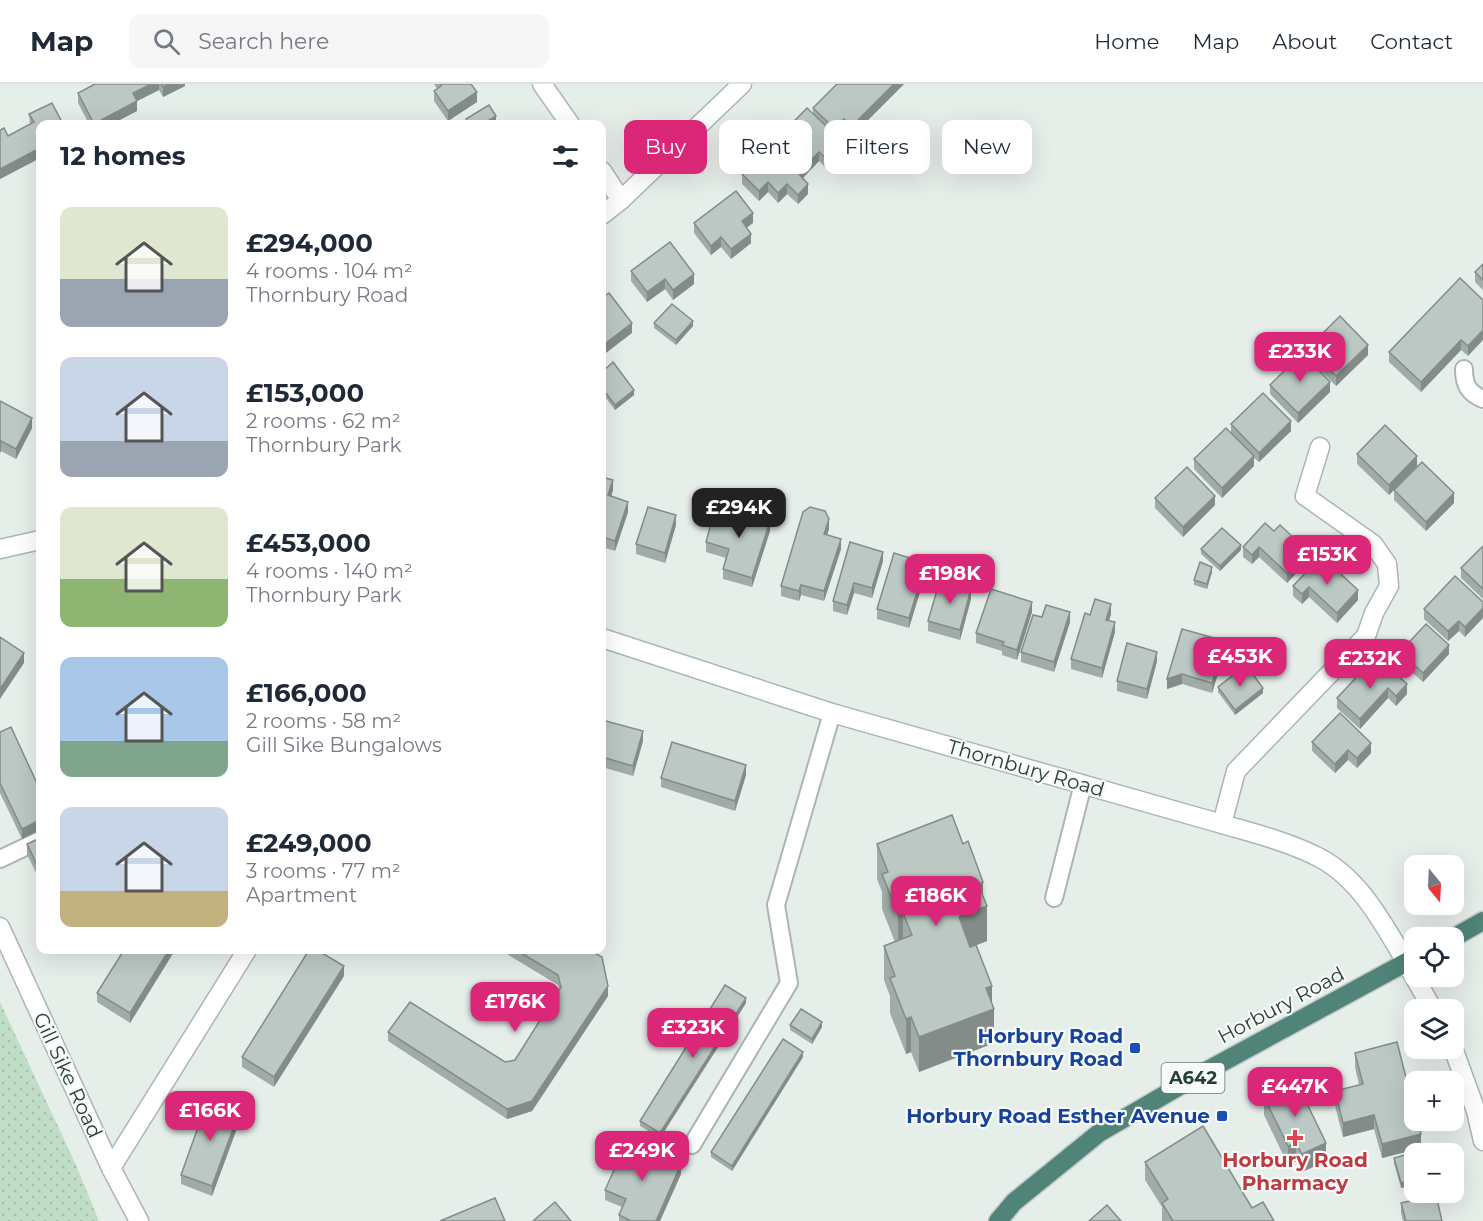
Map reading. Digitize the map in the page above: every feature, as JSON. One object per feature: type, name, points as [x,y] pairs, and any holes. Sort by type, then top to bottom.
[{"type":"highway","points":[[1464,932],[1483,921]]},
{"type":"highway","name":"Horbury Road","points":[[998,1221],[1014,1202],[1099,1133],[1197,1076],[1404,963]]},
{"type":"street","points":[[542,84],[567,120]]},
{"type":"street","points":[[606,211],[621,200],[742,84]]},
{"type":"street","points":[[606,177],[621,200]]},
{"type":"street","points":[[1222,824],[1236,771],[1366,636],[1374,613],[1389,586],[1387,564],[1373,544],[1305,496],[1320,447]]},
{"type":"street","points":[[0,549],[36,541]]},
{"type":"street","name":"Thornbury Road","points":[[606,639],[832,713],[1282,842],[1317,856],[1342,874],[1380,916],[1404,951]]},
{"type":"street","name":"Gill Sike Road","points":[[0,927],[111,1168],[139,1221]]},
{"type":"street","points":[[111,1168],[245,954]]},
{"type":"street","points":[[1457,1059],[1483,1141]]},
{"type":"lane","points":[[1464,369],[1464,382],[1474,395],[1483,399]]},
{"type":"lane","points":[[692,1146],[789,983],[776,905],[832,713]]},
{"type":"lane","points":[[1054,898],[1083,784]]},
{"type":"lane","points":[[0,859],[36,842]]},
{"type":"green space","points":[[0,1002],[76,1165],[99,1221],[0,1221]]},
{"type":"building","points":[[95,84],[151,84],[133,93],[137,101],[101,120],[92,120],[78,93]]},
{"type":"building","points":[[440,84],[471,84],[477,92],[448,111],[434,91],[441,86]]},
{"type":"building","points":[[837,84],[894,84],[858,120],[826,120],[813,108]]},
{"type":"building","points":[[52,103],[61,120],[36,120],[36,150],[0,169],[0,130],[4,128],[8,136],[34,122],[29,114]]},
{"type":"building","points":[[489,105],[496,116],[490,120],[466,119]]},
{"type":"building","points":[[807,108],[824,124],[824,156],[819,152],[812,159],[812,120],[795,120]]},
{"type":"building","points":[[742,174],[799,174],[808,184],[798,195],[787,184],[778,193],[768,182],[759,191]]},
{"type":"building","points":[[736,191],[753,213],[742,221],[751,234],[731,249],[721,237],[711,246],[694,223]]},
{"type":"building","points":[[670,242],[694,274],[673,290],[665,279],[647,292],[631,271]]},
{"type":"building","points":[[1483,264],[1483,280],[1475,272]]},
{"type":"building","points":[[1460,278],[1483,300],[1483,330],[1468,346],[1461,340],[1421,382],[1389,352]]},
{"type":"building","points":[[609,293],[632,323],[606,343],[606,295]]},
{"type":"building","points":[[672,304],[693,321],[676,340],[654,323]]},
{"type":"building","points":[[1340,316],[1368,345],[1336,376],[1308,348]]},
{"type":"building","points":[[1302,353],[1330,382],[1298,413],[1270,385]]},
{"type":"building","points":[[613,362],[634,390],[615,405],[606,393],[606,368]]},
{"type":"building","points":[[1263,393],[1291,421],[1259,453],[1231,424]]},
{"type":"building","points":[[0,401],[32,418],[16,449],[1,441],[0,444]]},
{"type":"building","points":[[1385,425],[1417,456],[1389,485],[1357,454]]},
{"type":"building","points":[[1226,428],[1254,456],[1222,488],[1194,459]]},
{"type":"building","points":[[1422,462],[1454,493],[1426,522],[1394,490]]},
{"type":"building","points":[[1187,467],[1215,496],[1183,527],[1155,498]]},
{"type":"building","points":[[606,478],[613,480],[608,495],[628,502],[615,541],[606,538]]},
{"type":"building","points":[[648,507],[676,515],[665,553],[636,544]]},
{"type":"building","points":[[724,507],[770,521],[752,578],[723,569],[729,549],[706,542],[714,513],[721,516]]},
{"type":"building","points":[[810,507],[825,511],[829,519],[824,534],[841,539],[824,591],[801,585],[799,591],[781,586],[803,512]]},
{"type":"building","points":[[1265,523],[1274,531],[1280,525],[1308,551],[1287,573],[1259,547],[1252,555],[1243,547]]},
{"type":"building","points":[[1222,528],[1241,545],[1220,566],[1201,549]]},
{"type":"building","points":[[850,542],[883,552],[872,588],[854,583],[847,605],[833,601]]},
{"type":"building","points":[[1483,546],[1483,589],[1461,568]]},
{"type":"building","points":[[894,553],[926,563],[909,618],[877,609]]},
{"type":"building","points":[[1200,562],[1212,567],[1207,584],[1194,580]]},
{"type":"building","points":[[1315,563],[1323,571],[1330,564],[1358,590],[1337,613],[1309,587],[1302,594],[1293,586]]},
{"type":"building","points":[[1455,576],[1483,602],[1483,608],[1465,627],[1459,621],[1448,631],[1424,609]]},
{"type":"building","points":[[940,580],[971,589],[960,630],[928,621]]},
{"type":"building","points":[[991,589],[1032,602],[1017,650],[1002,645],[1004,642],[976,633]]},
{"type":"building","points":[[1095,599],[1111,604],[1106,620],[1115,622],[1102,668],[1071,659],[1085,613],[1090,615]]},
{"type":"building","points":[[1046,605],[1070,612],[1054,662],[1021,652],[1033,615],[1042,617]]},
{"type":"building","points":[[1426,624],[1449,645],[1423,673],[1400,652]]},
{"type":"building","points":[[1182,629],[1225,641],[1212,683],[1182,674],[1167,679]]},
{"type":"building","points":[[0,637],[24,653],[0,689]]},
{"type":"building","points":[[1127,643],[1157,652],[1147,689],[1117,681]]},
{"type":"building","points":[[1385,664],[1407,684],[1396,696],[1388,688],[1360,719],[1337,698],[1366,667],[1374,675]]},
{"type":"building","points":[[1246,665],[1263,688],[1235,710],[1218,687]]},
{"type":"building","points":[[1340,713],[1371,743],[1357,758],[1348,750],[1335,764],[1312,742]]},
{"type":"building","points":[[606,721],[643,731],[633,766],[606,758]]},
{"type":"building","points":[[11,727],[36,781],[36,822],[22,829],[0,783],[0,732]]},
{"type":"building","points":[[672,742],[746,765],[735,801],[661,778]]},
{"type":"building","points":[[952,815],[963,844],[968,841],[983,882],[978,884],[987,906],[959,917],[970,947],[976,945],[992,986],[986,988],[994,1009],[919,1037],[911,1017],[906,1019],[890,978],[895,976],[884,946],[912,935],[903,913],[898,915],[882,874],[888,872],[877,844]]},
{"type":"building","points":[[36,840],[36,863],[27,844]]},
{"type":"building","points":[[121,954],[167,954],[130,1013],[97,993]]},
{"type":"building","points":[[306,954],[324,954],[344,966],[274,1077],[242,1057]]},
{"type":"building","points":[[523,954],[596,954],[602,957],[608,986],[532,1101],[507,1109],[388,1032],[410,1002],[505,1062],[515,1060],[561,987],[558,975]]},
{"type":"building","points":[[725,985],[746,998],[660,1133],[640,1121]]},
{"type":"building","points":[[801,1009],[822,1022],[812,1039],[790,1025]]},
{"type":"building","points":[[783,1039],[803,1052],[732,1166],[711,1152]]},
{"type":"building","points":[[1397,1042],[1404,1071],[1404,1131],[1420,1131],[1421,1134],[1382,1144],[1374,1115],[1343,1123],[1335,1091],[1363,1084],[1355,1053]]},
{"type":"building","points":[[1296,1081],[1326,1143],[1302,1154],[1296,1143],[1288,1146],[1264,1097]]},
{"type":"building","points":[[208,1099],[240,1110],[212,1186],[181,1175]]},
{"type":"building","points":[[1203,1126],[1252,1208],[1263,1202],[1274,1221],[1173,1221],[1162,1203],[1168,1199],[1145,1162]]},
{"type":"building","points":[[627,1141],[681,1164],[656,1221],[631,1221],[619,1215],[626,1199],[605,1190]]},
{"type":"building","points":[[1404,1155],[1404,1182],[1401,1183],[1394,1158]]},
{"type":"building","points":[[495,1198],[505,1221],[440,1221]]},
{"type":"building","points":[[555,1202],[571,1221],[533,1221]]},
{"type":"building","points":[[1401,1203],[1438,1203],[1442,1221],[1406,1221]]},
{"type":"building","points":[[1107,1205],[1121,1221],[1089,1221]]},
{"type":"place","name":"Horbury Road Thornbury Road","points":[[1135,1048]]},
{"type":"place","name":"Horbury Road Esther Avenue","points":[[1222,1116]]},
{"type":"place","name":"Horbury Road Pharmacy","points":[[1295,1138]]}]
